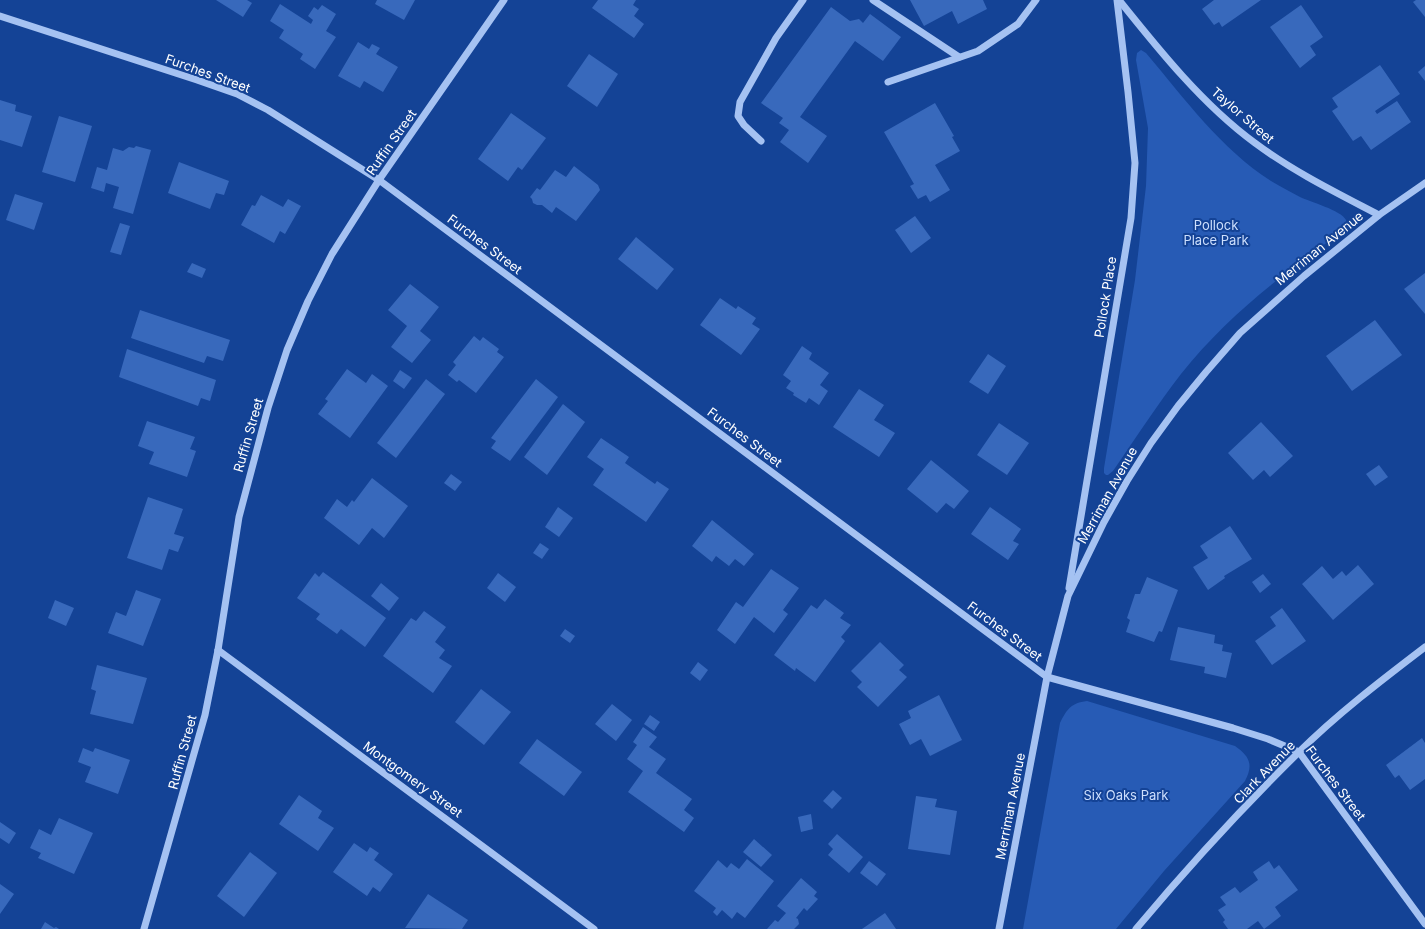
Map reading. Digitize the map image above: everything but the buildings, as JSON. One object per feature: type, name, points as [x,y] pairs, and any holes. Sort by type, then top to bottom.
[{"type":"street","name":"Ruffin Street","points":[[144,929],[205,715],[218,650],[239,516],[268,408],[287,350],[308,301],[332,254],[379,180],[504,0]]},
{"type":"street","points":[[761,141],[744,125],[738,116],[740,102],[776,38],[803,0]]},
{"type":"street","points":[[874,0],[959,58]]},
{"type":"street","points":[[888,82],[978,51],[1018,24],[1036,0]]},
{"type":"street","name":"Taylor Street","points":[[1118,0],[1174,66],[1234,127],[1277,159],[1327,188],[1379,215]]},
{"type":"street","name":"Pollock Place","points":[[1068,596],[1131,218],[1134,190],[1135,164],[1118,0]]},
{"type":"street","name":"Furches Street","points":[[0,16],[237,94],[268,110],[379,180],[1047,677],[1233,728],[1268,739],[1299,752],[1425,924]]},
{"type":"street","name":"Merriman Avenue","points":[[999,929],[1047,677],[1068,596],[1104,522],[1127,481],[1151,443],[1206,372],[1240,333],[1271,304],[1379,215],[1425,183]]},
{"type":"street","name":"Clark Avenue","points":[[1136,929],[1182,874],[1299,752],[1387,676],[1425,648]]},
{"type":"street","name":"Montgomery Street","points":[[218,650],[594,929]]},
{"type":"green space","name":"Pollock Place Park","points":[[1141,50],[1146,53],[1204,122],[1236,154],[1271,181],[1300,197],[1338,213],[1343,216],[1347,223],[1343,231],[1257,296],[1217,333],[1181,374],[1113,471],[1106,475],[1104,473],[1104,468],[1135,280],[1146,186],[1148,128],[1136,60],[1137,53]]},
{"type":"green space","name":"Six Oaks Park","points":[[1087,701],[1235,746],[1244,753],[1249,761],[1248,775],[1245,781],[1164,871],[1116,929],[1023,929],[1060,723],[1065,714],[1073,705]]}]
